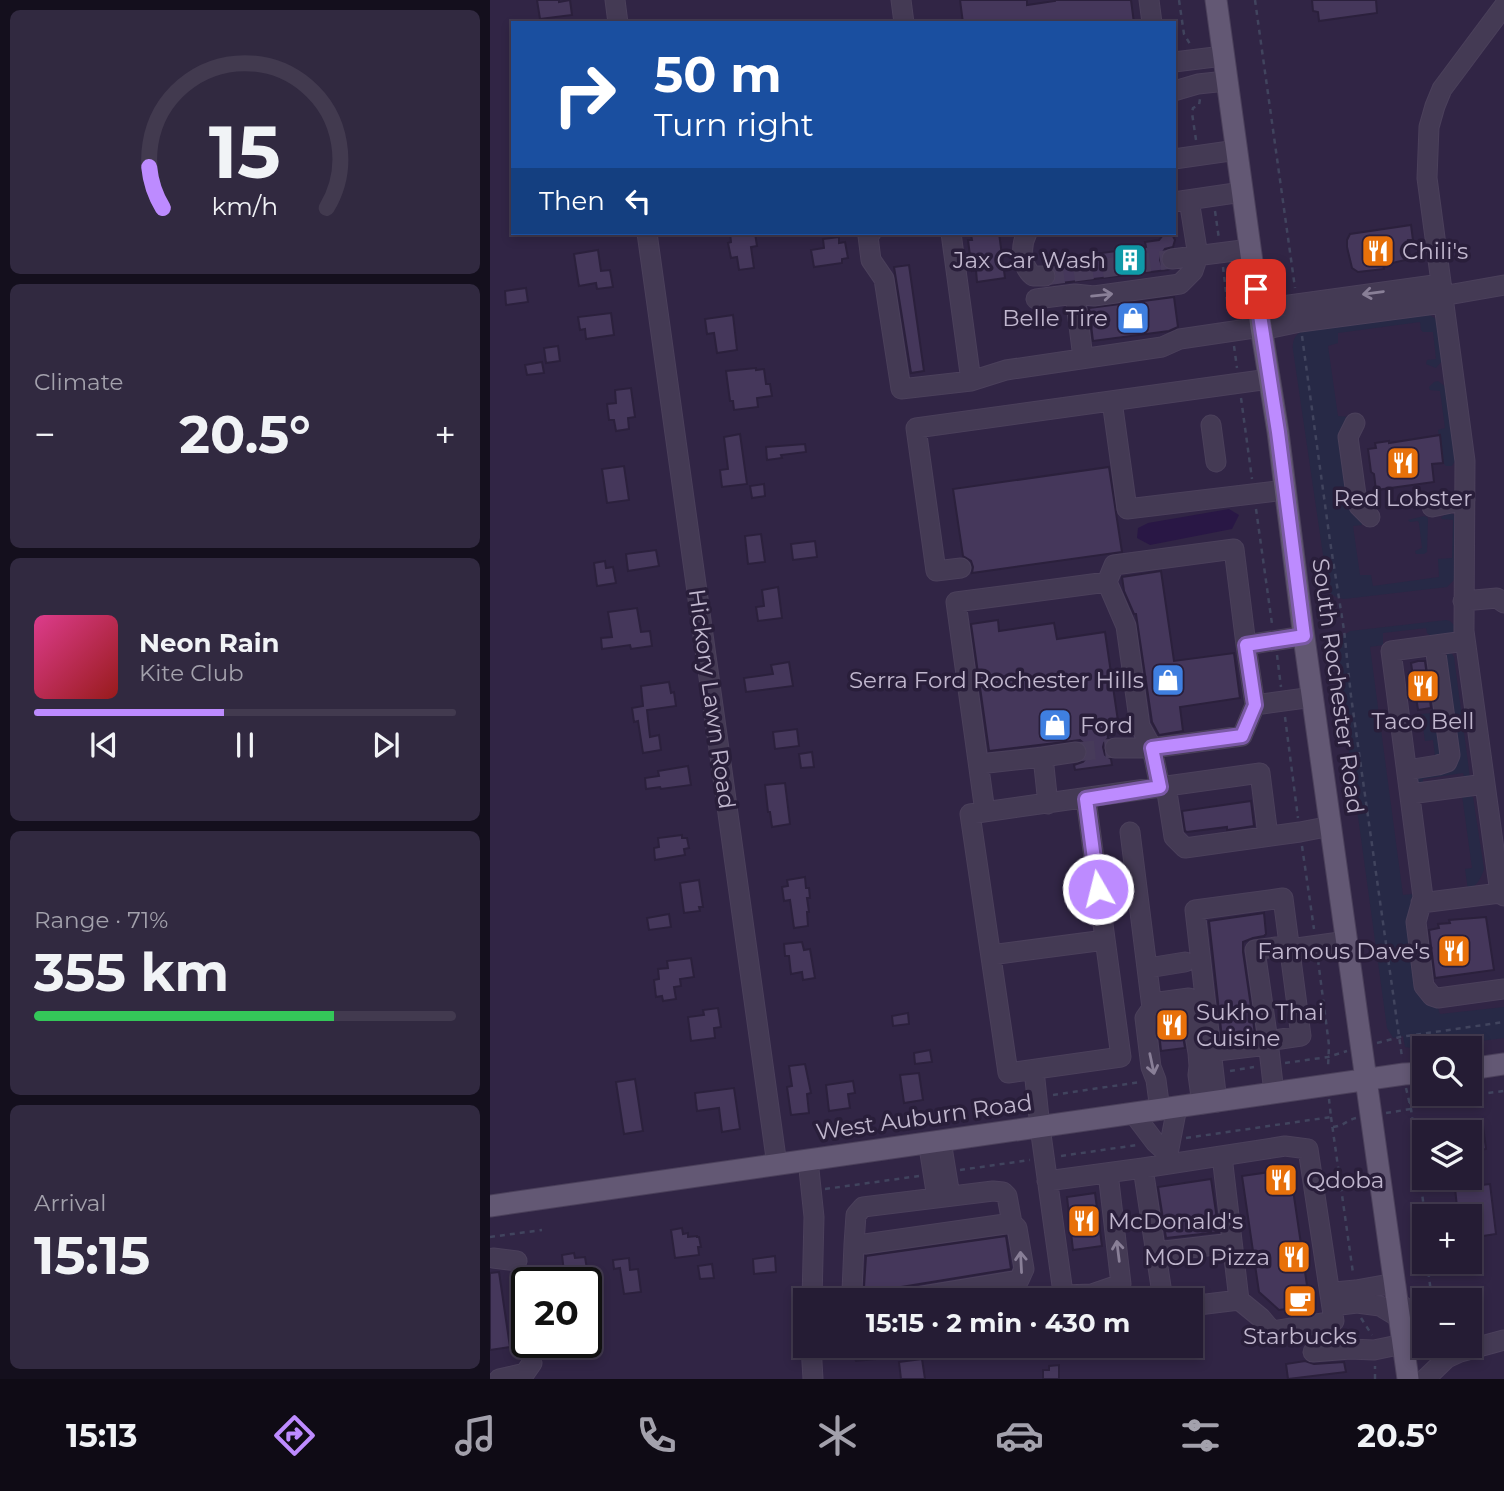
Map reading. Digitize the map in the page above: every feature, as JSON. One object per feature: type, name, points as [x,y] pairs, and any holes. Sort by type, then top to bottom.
[{"type":"main road","name":"South Rochester Road","points":[[1216,0],[1408,1379]]},
{"type":"main road","points":[[1482,1067],[1504,1064]]},
{"type":"main road","name":"West Auburn Road","points":[[490,1206],[1412,1074]]},
{"type":"street","points":[[615,0],[618,21]]},
{"type":"street","points":[[901,0],[904,21]]},
{"type":"street","points":[[1149,0],[1152,21]]},
{"type":"street","points":[[1421,903],[1502,895],[1465,641],[1465,460],[1427,178],[1429,127],[1442,89],[1504,6]]},
{"type":"street","points":[[1176,62],[1223,56]]},
{"type":"street","points":[[1176,90],[1226,81]]},
{"type":"street","points":[[1176,159],[1237,150]]},
{"type":"street","points":[[1176,187],[1192,199],[1242,192]]},
{"type":"street","points":[[1026,235],[1022,249],[1026,271],[1038,276],[1035,299],[1075,294],[1094,296],[1180,284],[1193,271],[1198,256],[1192,199]]},
{"type":"street","name":"Hickory Lawn Road","points":[[647,235],[777,1165]]},
{"type":"street","points":[[869,235],[871,260],[884,279],[901,389],[971,381],[1006,370],[1162,347],[1180,339],[1232,331],[1261,322],[1300,322],[1442,294],[1504,285]]},
{"type":"street","points":[[951,235],[971,381]]},
{"type":"street","points":[[1172,259],[1250,249]]},
{"type":"street","points":[[1075,294],[1083,358]]},
{"type":"street","points":[[961,568],[936,571],[916,428],[1269,379]]},
{"type":"street","points":[[1112,401],[1127,509],[1285,490]]},
{"type":"street","points":[[1355,423],[1348,436],[1357,502],[1370,517]]},
{"type":"street","points":[[1211,425],[1216,462]]},
{"type":"street","points":[[1432,507],[1465,500]]},
{"type":"street","points":[[1115,748],[1152,748],[1242,736],[1255,705],[1234,549],[1114,565],[1107,582],[1126,626],[1140,726],[1152,748],[1174,837],[1185,848],[1331,826]]},
{"type":"street","points":[[985,812],[956,602],[1107,582]]},
{"type":"street","points":[[1463,601],[1497,598],[1504,603]]},
{"type":"street","points":[[1246,645],[1304,636]]},
{"type":"street","points":[[1465,641],[1391,652],[1423,897],[1416,922],[1424,986],[1432,996],[1438,998],[1504,989]]},
{"type":"street","points":[[1407,770],[1447,762],[1450,755],[1435,646]]},
{"type":"street","points":[[1255,705],[1313,697]]},
{"type":"street","points":[[979,764],[1076,752]]},
{"type":"street","points":[[1043,757],[1048,804]]},
{"type":"street","points":[[1086,799],[1121,1057],[1008,1073],[971,814],[1260,774],[1268,836]]},
{"type":"street","points":[[1410,794],[1485,785]]},
{"type":"street","points":[[1047,1181],[1143,1168],[1166,1150],[1169,1108],[1151,1068],[1148,968],[1130,832]]},
{"type":"street","points":[[1205,1052],[1301,1036],[1283,898],[1195,910],[1205,1052],[1210,1103]]},
{"type":"street","points":[[991,955],[1105,940]]},
{"type":"street","points":[[1275,1093],[1255,950],[1347,941]]},
{"type":"street","points":[[1148,968],[1185,962]]},
{"type":"street","points":[[1148,1010],[1189,998],[1205,1052]]},
{"type":"street","points":[[1034,1070],[1062,1288]]},
{"type":"street","points":[[1133,1113],[1166,1150],[1222,1156],[1285,1146],[1308,1149],[1334,1321],[1272,1331],[1239,1300],[1222,1156]]},
{"type":"street","points":[[934,1142],[944,1197]]},
{"type":"street","points":[[808,1160],[814,1217],[812,1288]]},
{"type":"street","points":[[1143,1168],[1161,1288]]},
{"type":"street","points":[[1108,1173],[1122,1288]]},
{"type":"street","points":[[993,1191],[1003,1192],[1007,1196],[1012,1223],[1017,1228],[1024,1269],[1019,1280],[897,1300],[864,1300],[854,1297],[852,1291],[856,1215],[863,1208],[944,1197],[993,1191]]},
{"type":"street","points":[[854,1244],[1012,1223]]},
{"type":"street","points":[[491,1248],[517,1261]]},
{"type":"street","points":[[1156,1252],[1233,1248],[1245,1258],[1252,1298],[1268,1316],[1278,1319],[1357,1297],[1397,1301],[1412,1313]]},
{"type":"street","points":[[1357,1297],[1380,1306],[1397,1301]]},
{"type":"street","points":[[1203,1304],[1239,1300]]},
{"type":"street","points":[[1482,1337],[1502,1340]]},
{"type":"street","points":[[1425,1379],[1447,1358],[1502,1340]]},
{"type":"street","points":[[1313,1352],[1374,1349],[1403,1344]]},
{"type":"street","points":[[812,1358],[813,1379]]},
{"type":"street","points":[[499,1379],[526,1373],[531,1363]]},
{"type":"path","points":[[1179,0],[1184,34],[1193,51],[1194,60]]},
{"type":"path","points":[[1255,0],[1296,295]]},
{"type":"path","points":[[1198,85],[1199,105],[1193,108],[1192,113],[1199,155]]},
{"type":"path","points":[[1192,199],[1221,253],[1329,1045],[1328,1086],[1331,1117],[1361,1320],[1372,1333],[1375,1379]]},
{"type":"path","points":[[1301,328],[1400,1044]]},
{"type":"path","points":[[1400,1037],[1504,1022]]},
{"type":"path","points":[[1409,1103],[1504,1091]]},
{"type":"path","points":[[1407,1094],[1423,1204]]},
{"type":"path","points":[[812,1191],[1044,1158],[1166,1150],[1331,1117]]},
{"type":"path","points":[[491,1248],[542,1230]]},
{"type":"shaded area","points":[[1427,313],[1437,320],[1442,361],[1436,368],[1426,364],[1427,360],[1436,359],[1433,332],[1423,332],[1420,322],[1338,333],[1338,343],[1328,346],[1338,416],[1349,417],[1362,525],[1353,526],[1360,575],[1371,575],[1373,586],[1439,577],[1438,559],[1452,558],[1453,520],[1441,517],[1453,514],[1455,579],[1447,587],[1339,598],[1328,589],[1293,350],[1294,340],[1299,333],[1306,330]]},
{"type":"shaded area","points":[[1438,381],[1446,387],[1456,459],[1452,466],[1443,463],[1438,430],[1445,428],[1440,391],[1430,390],[1429,387]]},
{"type":"shaded area","points":[[1229,509],[1239,515],[1232,529],[1150,545],[1137,538],[1138,528],[1148,523]]},
{"type":"shaded area","points":[[1424,516],[1428,519],[1427,552],[1416,554],[1415,551],[1422,548],[1419,523],[1408,520]]},
{"type":"shaded area","points":[[1446,620],[1455,626],[1453,633],[1432,637],[1426,628],[1383,633],[1383,645],[1370,647],[1403,895],[1416,896],[1407,925],[1440,1014],[1504,1007],[1504,1038],[1482,1041],[1482,1036],[1412,1036],[1412,1048],[1405,1047],[1403,1036],[1393,1038],[1387,1028],[1335,649],[1340,638],[1350,631]]},
{"type":"shaded area","points":[[1449,653],[1454,657],[1470,778],[1465,779],[1463,773],[1423,779],[1423,787],[1417,788],[1417,776],[1459,754],[1445,656]]},
{"type":"shaded area","points":[[1439,708],[1445,746],[1440,757],[1415,759],[1435,756],[1433,740],[1425,741],[1421,714],[1433,713],[1432,709]]},
{"type":"shaded area","points":[[1462,795],[1473,797],[1484,869],[1474,887],[1468,890],[1465,869],[1472,868]]},
{"type":"building","points":[[537,0],[570,0],[572,15],[540,19]]},
{"type":"building","points":[[960,0],[1027,0],[1027,5],[1055,0],[1131,0],[1134,21],[963,21]]},
{"type":"building","points":[[1312,0],[1376,0],[1377,13],[1319,21],[1318,12],[1313,11]]},
{"type":"building","name":"Chili's","points":[[1411,225],[1413,240],[1408,240],[1410,259],[1383,265],[1384,269],[1358,272],[1352,268],[1347,247],[1350,234]]},
{"type":"building","points":[[730,235],[755,235],[757,246],[751,247],[754,268],[739,270],[737,257],[731,258],[728,243],[731,242]]},
{"type":"building","points":[[971,235],[999,235],[1005,278],[977,282],[976,270],[972,271],[968,240],[972,240]]},
{"type":"building","name":"Jax Car Wash","points":[[1163,235],[1171,235],[1175,240],[1173,247],[1165,249],[1161,255],[1162,266],[1167,270],[1053,284],[1057,275],[1052,266],[1088,261],[1087,255],[1146,247],[1145,242],[1159,240]]},
{"type":"building","points":[[839,237],[839,243],[845,242],[848,258],[842,259],[842,263],[814,267],[811,250],[824,248],[823,239]]},
{"type":"building","points":[[598,250],[601,271],[610,270],[613,287],[597,289],[596,283],[579,286],[574,254]]},
{"type":"building","points":[[909,265],[924,371],[911,373],[894,267]]},
{"type":"building","points":[[526,288],[528,302],[506,305],[505,291]]},
{"type":"building","name":"Belle Tire","points":[[1174,297],[1178,327],[1169,331],[1093,341],[1089,308]]},
{"type":"building","points":[[611,313],[614,335],[586,339],[585,329],[580,330],[578,317]]},
{"type":"building","points":[[733,315],[737,350],[717,353],[714,333],[707,334],[705,319]]},
{"type":"building","points":[[558,346],[560,361],[546,363],[544,348]]},
{"type":"building","points":[[542,362],[544,373],[527,375],[525,365]]},
{"type":"building","points":[[764,369],[766,384],[770,384],[772,396],[757,398],[758,407],[734,410],[733,401],[730,401],[726,371]]},
{"type":"building","points":[[631,388],[635,417],[628,418],[629,429],[616,431],[614,420],[609,420],[607,404],[616,403],[615,390]]},
{"type":"building","points":[[740,434],[747,484],[722,487],[720,470],[728,469],[724,437]]},
{"type":"building","name":"Red Lobster","points":[[1440,435],[1443,463],[1432,464],[1434,482],[1376,490],[1368,449],[1376,448],[1375,443]]},
{"type":"building","points":[[805,444],[806,452],[767,460],[766,447]]},
{"type":"building","points":[[624,466],[629,500],[607,503],[602,469]]},
{"type":"building","points":[[1109,467],[1122,552],[972,573],[971,561],[963,556],[953,489]]},
{"type":"building","points":[[764,484],[765,496],[752,498],[750,486]]},
{"type":"building","points":[[761,534],[765,562],[748,564],[745,536]]},
{"type":"building","points":[[815,541],[817,557],[793,560],[791,544]]},
{"type":"building","points":[[656,550],[659,566],[628,571],[626,554]]},
{"type":"building","points":[[605,561],[606,568],[613,567],[616,583],[597,586],[594,563]]},
{"type":"building","points":[[1161,571],[1174,661],[1234,653],[1240,698],[1180,707],[1183,731],[1159,735],[1152,722],[1136,614],[1124,591],[1122,577]]},
{"type":"building","points":[[778,587],[782,618],[758,621],[756,607],[764,606],[762,590]]},
{"type":"building","points":[[637,608],[641,632],[650,631],[652,646],[631,649],[630,645],[602,649],[601,638],[612,637],[608,612]]},
{"type":"building","points":[[998,620],[999,631],[1054,623],[1057,639],[1105,632],[1119,728],[1107,730],[1108,738],[1103,747],[1112,765],[1075,770],[1074,765],[1083,762],[1088,756],[1086,745],[1080,740],[989,751],[971,624]]},
{"type":"building","name":"Taco Bell","points":[[1425,661],[1431,708],[1418,710],[1411,663]]},
{"type":"building","points":[[789,662],[793,686],[746,692],[744,678],[773,674],[771,665]]},
{"type":"building","points":[[669,682],[676,706],[647,710],[650,737],[659,735],[661,750],[643,753],[638,721],[634,722],[632,708],[643,706],[641,686]]},
{"type":"building","points":[[797,729],[799,746],[775,749],[773,732]]},
{"type":"building","points":[[812,752],[814,767],[801,768],[799,754]]},
{"type":"building","points":[[688,766],[691,785],[646,789],[645,778],[659,776],[658,771]]},
{"type":"building","points":[[785,783],[790,824],[772,827],[765,785]]},
{"type":"building","points":[[1251,801],[1254,826],[1185,831],[1182,811]]},
{"type":"building","points":[[682,835],[682,838],[687,838],[689,848],[684,849],[685,855],[655,860],[654,848],[659,847],[658,838]]},
{"type":"building","points":[[805,877],[810,898],[807,898],[808,926],[794,928],[790,900],[784,901],[782,887],[788,886],[787,880]]},
{"type":"building","points":[[699,880],[703,907],[699,907],[700,911],[684,913],[680,883]]},
{"type":"building","points":[[1264,913],[1266,934],[1243,942],[1255,1034],[1222,1038],[1209,921]]},
{"type":"building","points":[[669,914],[671,927],[649,930],[647,918]]},
{"type":"building","name":"Famous Dave's","points":[[1486,917],[1494,970],[1435,978],[1429,930],[1439,928],[1438,924],[1450,923],[1449,920]]},
{"type":"building","points":[[802,942],[804,950],[810,949],[815,978],[803,980],[802,972],[791,974],[789,956],[785,956],[784,944]]},
{"type":"building","points":[[691,958],[694,977],[680,979],[681,986],[674,987],[676,999],[663,1001],[662,996],[656,997],[654,980],[659,979],[658,969],[668,968],[667,961]]},
{"type":"building","points":[[718,1008],[721,1027],[714,1028],[715,1038],[691,1041],[688,1017],[704,1015],[703,1010]]},
{"type":"building","points":[[1179,1012],[1185,1048],[1161,1051],[1158,1021],[1162,1014]]},
{"type":"building","points":[[908,1013],[909,1024],[893,1026],[892,1016]]},
{"type":"building","points":[[930,1050],[932,1062],[915,1064],[914,1053]]},
{"type":"building","points":[[805,1064],[811,1093],[807,1094],[809,1113],[791,1115],[787,1087],[792,1086],[789,1066]]},
{"type":"building","points":[[919,1073],[923,1100],[904,1103],[900,1075]]},
{"type":"building","points":[[635,1079],[643,1131],[624,1134],[616,1082]]},
{"type":"building","points":[[853,1081],[855,1093],[848,1094],[850,1108],[829,1111],[826,1085]]},
{"type":"building","points":[[734,1088],[740,1129],[722,1132],[719,1108],[697,1111],[695,1093]]},
{"type":"building","points":[[1482,1119],[1486,1149],[1482,1150],[1482,1120],[1476,1120]]},
{"type":"building","points":[[1290,1169],[1310,1306],[1279,1310],[1259,1292],[1242,1176]]},
{"type":"building","points":[[1211,1179],[1219,1232],[1166,1238],[1158,1187]]},
{"type":"building","points":[[1490,1184],[1496,1234],[1482,1236],[1482,1204],[1457,1204],[1455,1190],[1482,1190],[1482,1185]]},
{"type":"building","name":"McDonald's","points":[[1095,1193],[1102,1246],[1073,1250],[1067,1197]]},
{"type":"building","points":[[682,1228],[683,1234],[688,1233],[688,1237],[699,1237],[699,1255],[675,1258],[671,1230]]},
{"type":"building","points":[[1006,1236],[1011,1269],[895,1288],[864,1287],[866,1256]]},
{"type":"building","points":[[574,1253],[575,1258],[585,1257],[587,1267],[563,1267],[562,1255]]},
{"type":"building","points":[[775,1256],[776,1272],[754,1274],[753,1259]]},
{"type":"building","points":[[629,1258],[630,1270],[638,1269],[641,1292],[624,1294],[620,1268],[614,1269],[613,1260]]},
{"type":"building","points":[[712,1264],[714,1278],[700,1279],[698,1266]]},
{"type":"building","points":[[499,1272],[510,1347],[490,1350],[490,1273]]},
{"type":"building","points":[[855,1358],[875,1359],[856,1361]]},
{"type":"building","points":[[922,1359],[925,1379],[901,1379],[899,1362]]},
{"type":"building","points":[[1305,1361],[1314,1364],[1344,1362],[1346,1372],[1288,1379],[1286,1364]]},
{"type":"building","points":[[1059,1365],[1059,1379],[1043,1379],[1043,1370]]},
{"type":"tunnel","points":[[1045,276],[1172,259]]},
{"type":"tunnel","points":[[1076,752],[1115,748]]},
{"type":"place","name":"Chili's","points":[[1378,251]]},
{"type":"place","name":"Jax Car Wash","points":[[1130,260]]},
{"type":"place","name":"Belle Tire","points":[[1133,318]]},
{"type":"place","name":"Red Lobster","points":[[1403,463]]},
{"type":"place","name":"Serra Ford Rochester Hills","points":[[1168,680]]},
{"type":"place","name":"Taco Bell","points":[[1423,686]]},
{"type":"place","name":"Ford","points":[[1055,725]]},
{"type":"place","name":"Famous Dave's","points":[[1454,951]]},
{"type":"place","name":"Sukho Thai Cuisine","points":[[1172,1025]]},
{"type":"place","name":"Qdoba","points":[[1281,1180]]},
{"type":"place","name":"McDonald's","points":[[1084,1221]]},
{"type":"place","name":"MOD Pizza","points":[[1294,1257]]},
{"type":"place","name":"Starbucks","points":[[1300,1301]]},
{"type":"route","points":[[1098,889],[1086,799],[1160,787],[1152,748],[1242,736],[1255,705],[1246,645],[1304,636],[1278,432],[1256,289]]}]
